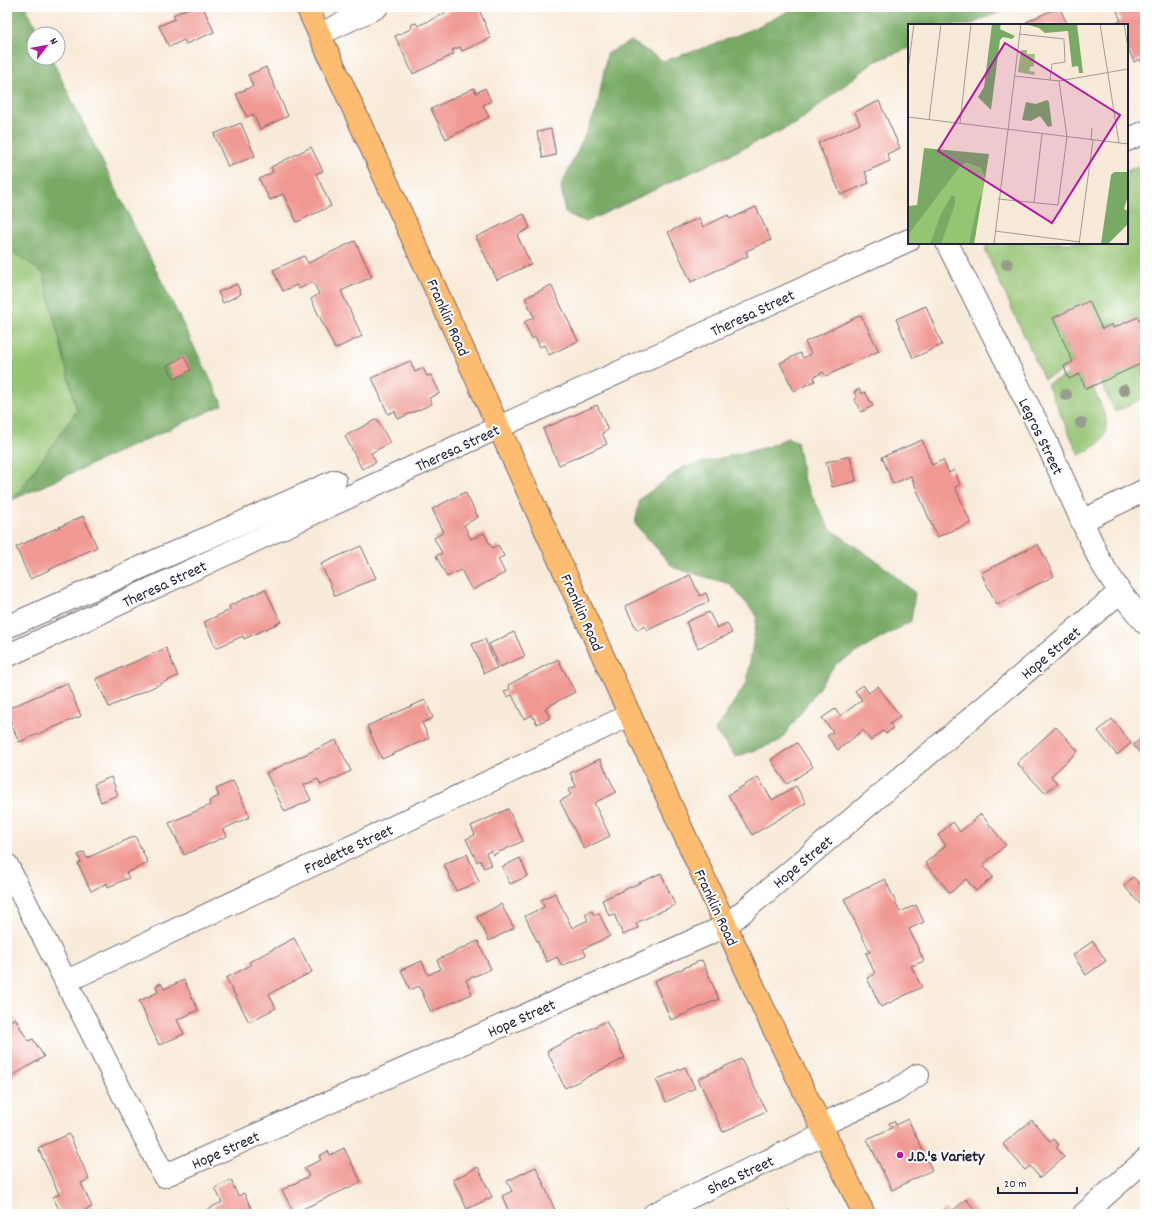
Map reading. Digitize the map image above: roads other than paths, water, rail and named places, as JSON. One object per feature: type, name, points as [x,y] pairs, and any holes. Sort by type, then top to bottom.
[{"type":"main road","name":"Franklin Road","points":[[307,7],[726,926],[864,1214]]},
{"type":"street","points":[[320,34],[377,7]]},
{"type":"street","points":[[1128,140],[1145,132]]},
{"type":"street","name":"Theresa Street","points":[[7,656],[499,427],[908,240]]},
{"type":"street","name":"Legros Street","points":[[948,244],[1045,439],[1100,561],[1120,592],[1145,623]]},
{"type":"street","points":[[7,627],[335,481]]},
{"type":"street","points":[[1082,521],[1145,490]]},
{"type":"street","name":"Hope Street","points":[[7,865],[67,981],[164,1176],[726,926],[1120,592]]},
{"type":"street","name":"Fredette Street","points":[[67,981],[630,715]]},
{"type":"street","name":"Shea Street","points":[[654,1214],[823,1130],[895,1091],[918,1075]]},
{"type":"street","points":[[1084,1214],[1145,1160]]},
{"type":"place","name":"J.D.'s Variety","points":[[900,1155]]}]
